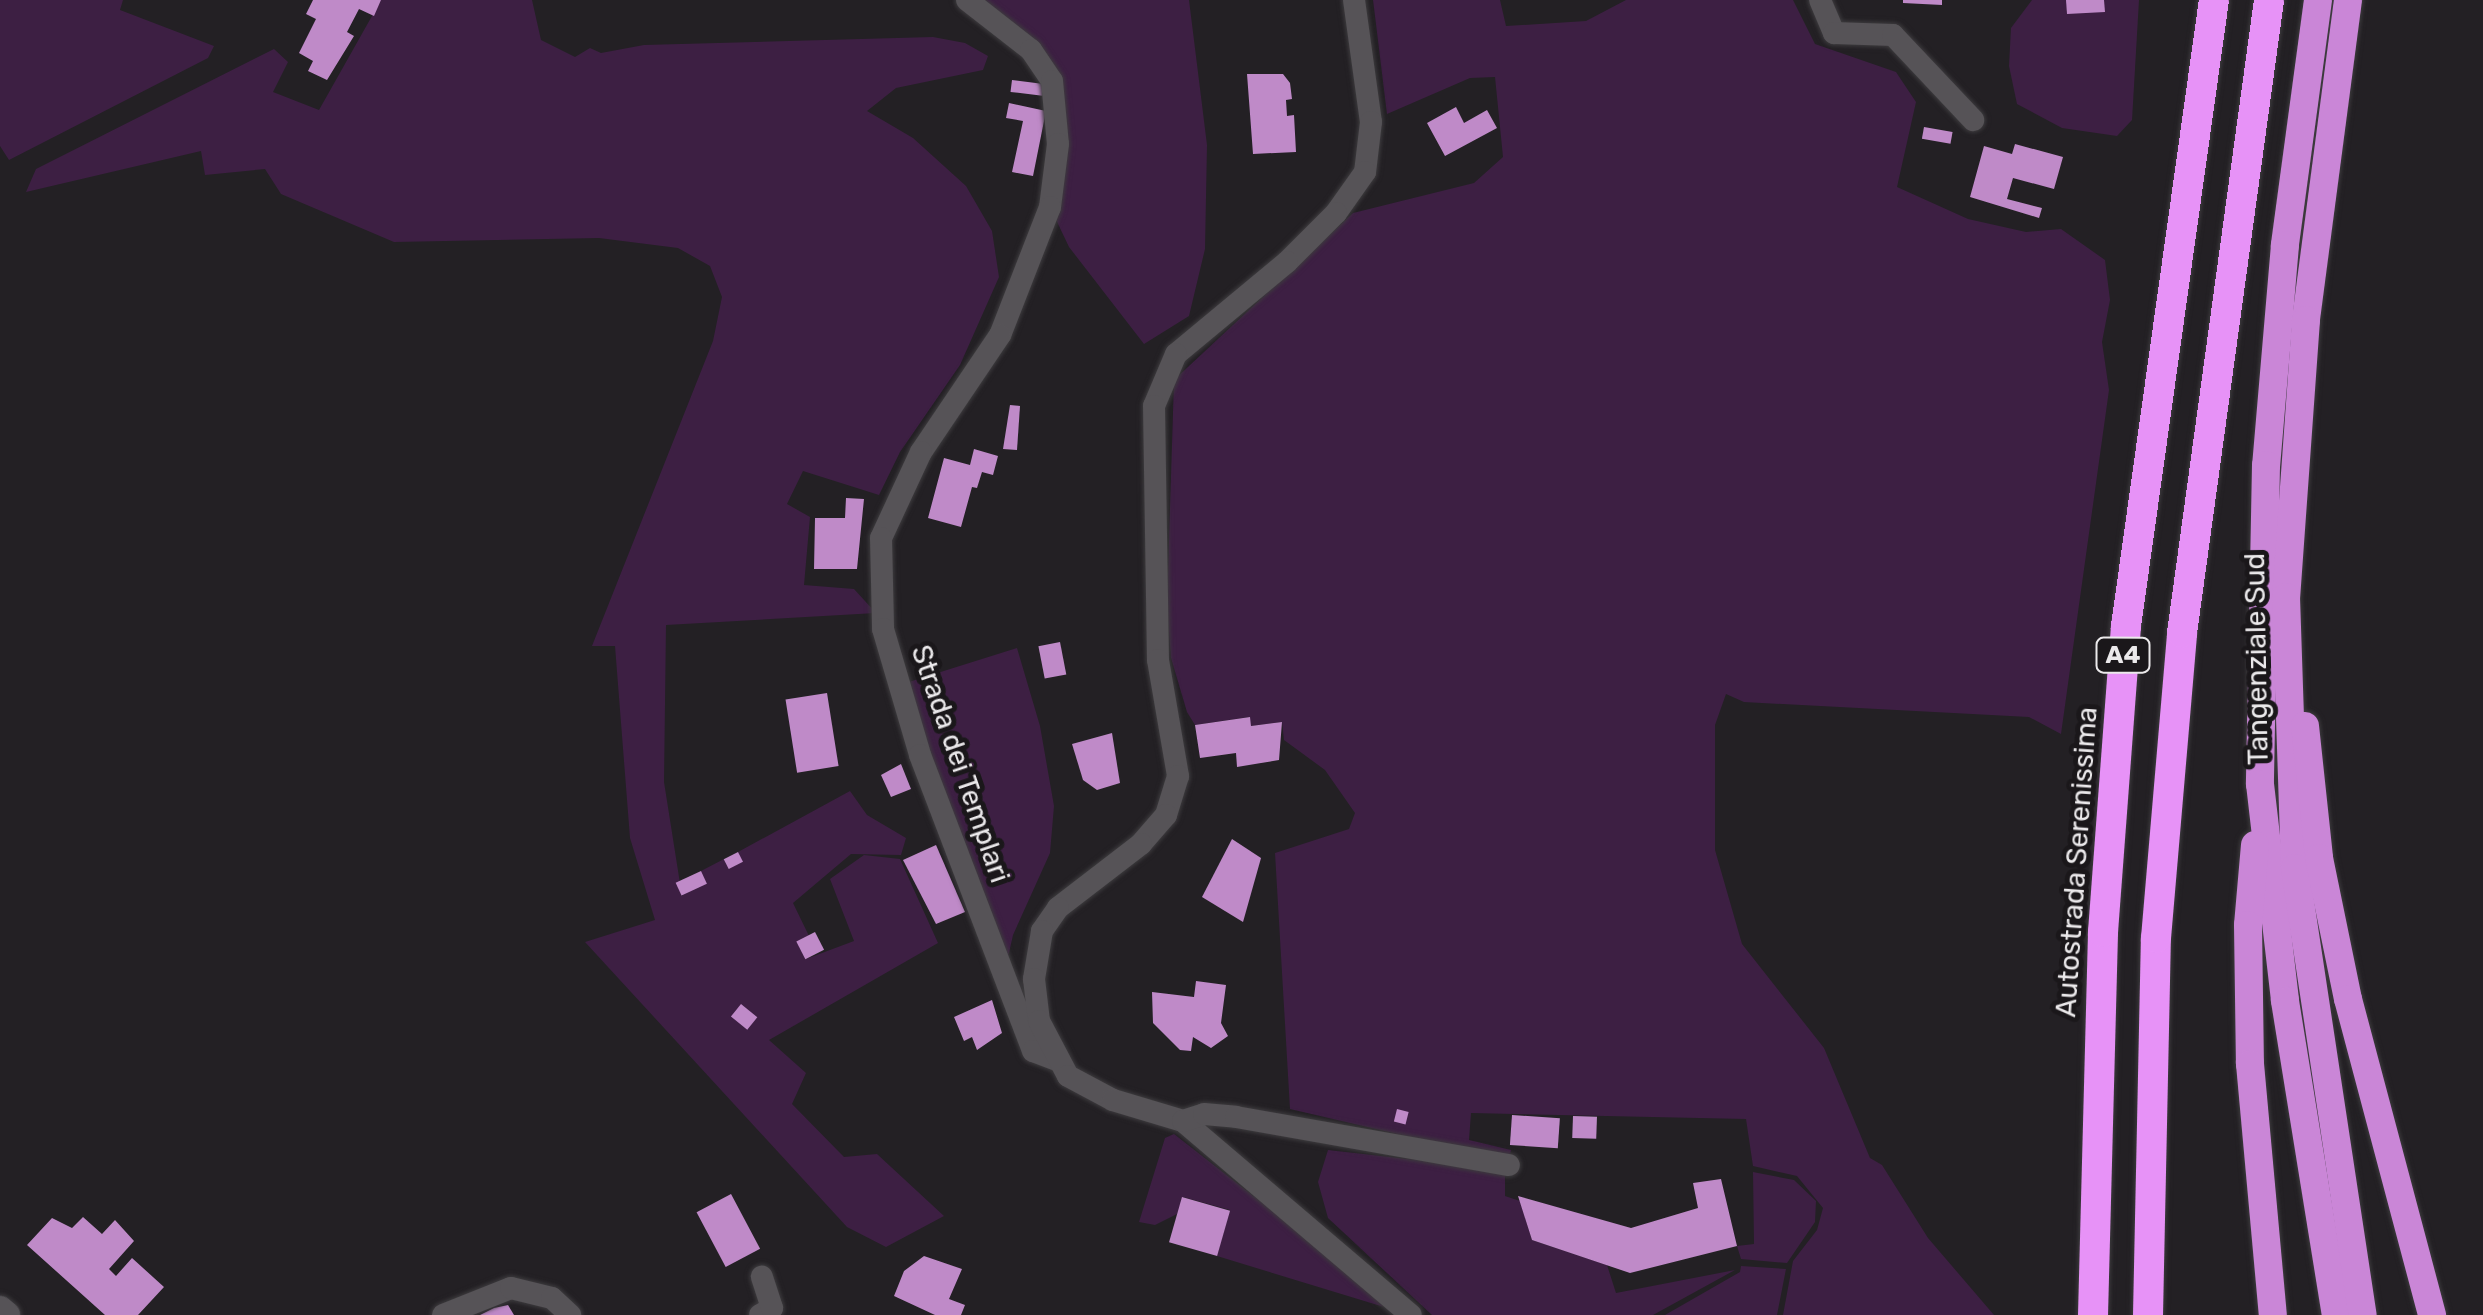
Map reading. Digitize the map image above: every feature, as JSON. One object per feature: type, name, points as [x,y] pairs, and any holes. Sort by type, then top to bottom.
[{"type":"highway","name":"Autostrada Serenissima","points":[[2092,1315],[2103,932],[2126,626],[2214,0]]},
{"type":"highway","name":"A4","points":[[2148,1315],[2156,938],[2182,633],[2269,0]]},
{"type":"highway","name":"Tangenziale Sud","points":[[2318,0],[2285,245],[2266,465],[2260,784],[2288,1018],[2336,1315]]},
{"type":"highway","name":"Tangenziale Sud","points":[[2348,0],[2306,320],[2286,596],[2295,868],[2364,1315]]},
{"type":"highway","points":[[2286,596],[2319,858],[2348,999],[2432,1315]]},
{"type":"highway","points":[[2260,784],[2248,925],[2250,1064],[2273,1315]]},
{"type":"street","name":"Strada dei Templari","points":[[967,0],[1031,50],[1052,81],[1058,144],[1050,206],[1000,336],[922,452],[881,538],[883,629],[920,755],[1033,1051],[1058,1060]]},
{"type":"street","points":[[1354,0],[1372,122],[1366,172],[1336,213],[1287,262],[1176,354],[1154,406],[1158,660],[1178,776],[1166,815],[1154,830],[1081,884],[1042,932],[1034,979],[1039,1021],[1068,1076],[1113,1100],[1183,1121],[1411,1315]]},
{"type":"street","points":[[1820,0],[1834,33],[1893,35],[1973,120]]},
{"type":"street","points":[[1183,1121],[1204,1114],[1236,1117],[1509,1165]]},
{"type":"street","points":[[760,1315],[772,1308],[762,1277]]},
{"type":"street","points":[[443,1315],[511,1288],[552,1298],[570,1315]]},
{"type":"street","points":[[0,1310],[6,1315]]},
{"type":"shaded area","points":[[0,0],[123,0],[120,10],[214,46],[208,58],[9,160],[0,146]]},
{"type":"shaded area","points":[[381,0],[532,0],[541,40],[575,57],[590,48],[601,53],[644,45],[933,37],[965,43],[988,56],[983,70],[896,88],[867,111],[913,138],[966,186],[992,231],[999,277],[960,365],[900,452],[879,495],[803,471],[787,504],[810,517],[804,585],[854,589],[876,613],[666,625],[664,782],[682,896],[701,871],[724,859],[729,868],[742,862],[738,852],[850,791],[867,815],[906,838],[901,855],[851,854],[793,903],[809,936],[797,942],[806,959],[854,941],[830,879],[864,855],[900,859],[938,943],[769,1040],[806,1073],[792,1104],[844,1157],[877,1154],[944,1216],[886,1247],[847,1227],[585,942],[655,920],[630,838],[615,646],[592,646],[713,341],[722,297],[710,266],[678,248],[599,238],[394,242],[281,194],[265,169],[205,175],[201,151],[26,192],[36,169],[274,49],[288,62],[273,92],[319,110]]},
{"type":"shaded area","points":[[967,0],[1189,0],[1207,145],[1205,249],[1189,316],[1144,344],[1069,247],[1050,207],[1052,81]]},
{"type":"shaded area","points":[[1373,0],[1500,0],[1506,26],[1586,21],[1626,0],[1793,0],[1815,44],[1896,72],[1916,102],[1897,187],[1968,219],[2026,232],[2061,229],[2105,260],[2110,300],[2102,342],[2109,390],[2061,734],[2029,717],[1744,702],[1726,694],[1715,725],[1715,850],[1742,944],[1824,1048],[1870,1158],[1882,1165],[1928,1238],[1994,1315],[1783,1315],[1793,1261],[1817,1230],[1823,1208],[1797,1176],[1753,1166],[1746,1119],[1471,1113],[1469,1140],[1511,1150],[1509,1160],[1290,1109],[1275,853],[1349,829],[1355,813],[1325,770],[1284,740],[1282,722],[1251,726],[1249,717],[1195,725],[1187,712],[1171,658],[1167,605],[1174,380],[1353,213],[1474,183],[1503,157],[1495,77],[1470,78],[1387,114]]},
{"type":"shaded area","points":[[2032,0],[2139,0],[2132,120],[2117,136],[2062,128],[2017,104],[2009,66],[2011,28]]},
{"type":"shaded area","points":[[1017,648],[1040,726],[1054,806],[1050,853],[1013,935],[1005,971],[896,686]]},
{"type":"shaded area","points":[[1174,1134],[1352,1273],[1384,1307],[1217,1256],[1230,1210],[1183,1197],[1177,1214],[1155,1225],[1139,1222],[1165,1138]]},
{"type":"shaded area","points":[[1328,1150],[1505,1170],[1505,1196],[1520,1201],[1532,1240],[1607,1265],[1616,1293],[1735,1270],[1653,1315],[1432,1315],[1328,1218],[1318,1182]]},
{"type":"shaded area","points":[[1753,1172],[1794,1180],[1816,1201],[1815,1222],[1787,1263],[1741,1259],[1737,1246],[1754,1244]]},
{"type":"shaded area","points":[[1741,1266],[1786,1269],[1777,1315],[1665,1315],[1740,1272]]},
{"type":"building","points":[[313,0],[381,0],[374,16],[359,9],[347,32],[354,36],[327,80],[308,71],[313,61],[299,53],[316,19],[306,14]]},
{"type":"building","points":[[1942,0],[1942,5],[1903,3]]},
{"type":"building","points":[[2066,0],[2104,0],[2105,12],[2067,14]]},
{"type":"building","points":[[1247,74],[1283,74],[1290,83],[1292,99],[1286,100],[1287,116],[1294,115],[1296,152],[1253,154]]},
{"type":"building","points":[[1012,80],[1044,84],[1042,96],[1011,92]]},
{"type":"building","points":[[1009,103],[1046,111],[1033,176],[1012,172],[1023,121],[1006,118]]},
{"type":"building","points":[[1456,107],[1464,123],[1487,110],[1497,128],[1445,156],[1427,123]]},
{"type":"building","points":[[1924,127],[1953,132],[1950,144],[1922,139]]},
{"type":"building","points":[[2015,144],[2063,157],[2054,189],[2013,178],[2007,199],[2042,208],[2039,218],[1970,197],[1984,146],[2012,154]]},
{"type":"building","points":[[1010,405],[1020,406],[1017,450],[1003,449]]},
{"type":"building","points":[[974,449],[998,456],[993,475],[982,472],[977,488],[972,487],[961,527],[928,518],[944,458],[970,465]]},
{"type":"building","points":[[846,498],[864,499],[857,569],[814,569],[815,518],[845,518]]},
{"type":"building","points":[[1060,642],[1066,674],[1045,679],[1038,646]]},
{"type":"building","points":[[827,693],[839,766],[797,773],[786,700]]},
{"type":"building","points":[[1250,717],[1251,726],[1282,722],[1279,760],[1237,767],[1236,753],[1200,758],[1195,725]]},
{"type":"building","points":[[1112,733],[1120,783],[1097,790],[1083,780],[1072,744]]},
{"type":"building","points":[[901,764],[911,789],[891,797],[881,775]]},
{"type":"building","points":[[1232,839],[1261,858],[1243,922],[1202,897]]},
{"type":"building","points":[[936,845],[965,912],[936,924],[903,860]]},
{"type":"building","points":[[738,852],[743,862],[729,869],[724,859]]},
{"type":"building","points":[[701,871],[707,884],[682,896],[676,883]]},
{"type":"building","points":[[815,932],[824,950],[805,959],[796,942]]},
{"type":"building","points":[[1196,981],[1226,985],[1221,1023],[1228,1036],[1211,1048],[1193,1037],[1191,1051],[1180,1050],[1153,1023],[1152,992],[1194,997]]},
{"type":"building","points":[[992,1000],[1002,1033],[977,1050],[972,1037],[964,1041],[954,1017]]},
{"type":"building","points":[[741,1004],[757,1017],[747,1030],[731,1016]]},
{"type":"building","points":[[1397,1109],[1409,1112],[1405,1125],[1394,1122]]},
{"type":"building","points":[[1512,1115],[1560,1118],[1558,1148],[1510,1145]]},
{"type":"building","points":[[1573,1116],[1597,1117],[1596,1139],[1572,1138]]},
{"type":"building","points":[[1721,1179],[1737,1246],[1630,1273],[1532,1240],[1518,1196],[1631,1228],[1698,1208],[1693,1183]]},
{"type":"building","points":[[731,1194],[760,1249],[726,1267],[697,1212]]},
{"type":"building","points":[[1182,1197],[1230,1211],[1217,1256],[1169,1242]]},
{"type":"building","points":[[83,1217],[102,1234],[115,1220],[134,1241],[109,1269],[116,1276],[132,1258],[164,1287],[138,1315],[105,1315],[27,1245],[52,1218],[72,1228]]},
{"type":"building","points":[[924,1256],[962,1269],[949,1299],[965,1305],[961,1315],[935,1315],[894,1296],[904,1271]]},
{"type":"building","points":[[508,1305],[514,1315],[480,1315],[494,1308]]}]
